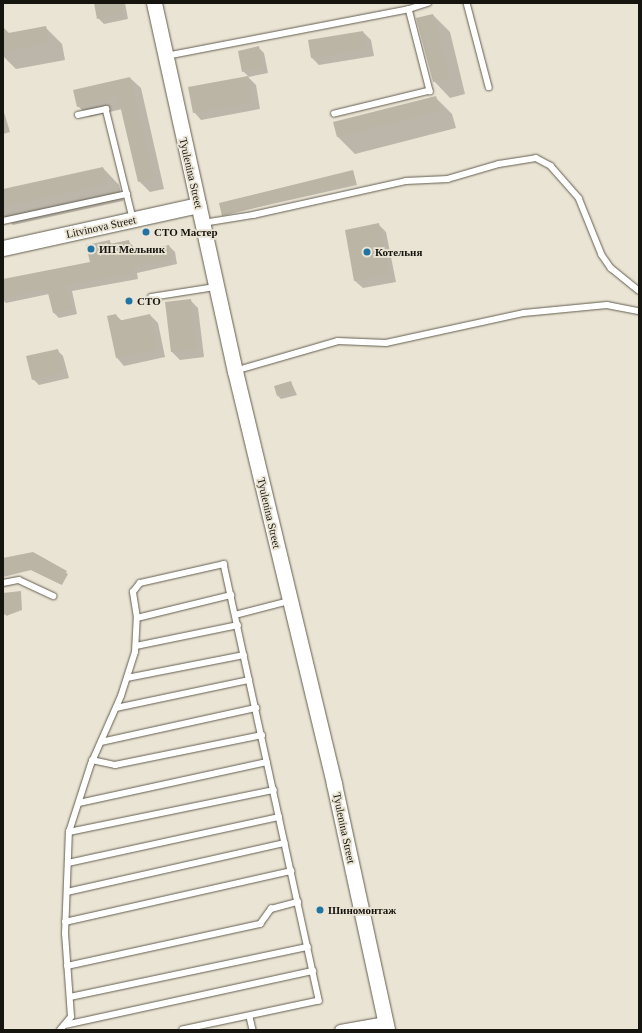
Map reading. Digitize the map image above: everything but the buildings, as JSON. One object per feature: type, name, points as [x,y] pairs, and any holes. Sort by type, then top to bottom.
[{"type":"street","name":"Tyulenina Street","points":[[154,3],[164,56],[218,286],[235,371],[334,784],[386,1026]]},
{"type":"street","name":"Litvinova Street","points":[[3,248],[198,205]]},
{"type":"street","points":[[340,1030],[386,1026]]},
{"type":"lane","points":[[164,56],[409,9],[428,3]]},
{"type":"lane","points":[[467,3],[489,87]]},
{"type":"lane","points":[[335,114],[430,91],[409,9]]},
{"type":"lane","points":[[78,115],[106,109],[134,220]]},
{"type":"lane","points":[[202,223],[260,214],[406,181],[448,179],[499,164],[536,158],[551,166],[579,198],[602,255],[611,268],[639,291]]},
{"type":"lane","points":[[3,221],[127,194]]},
{"type":"lane","points":[[151,297],[218,286]]},
{"type":"lane","points":[[235,371],[338,341],[386,343],[524,313],[607,305],[639,311]]},
{"type":"lane","points":[[60,1030],[72,1017],[67,966],[65,922],[69,832],[92,760],[116,708],[127,678],[136,646],[137,618],[134,592],[140,583],[224,564],[319,1001],[250,1017],[183,1030]]},
{"type":"lane","points":[[3,583],[19,580],[54,596]]},
{"type":"lane","points":[[137,618],[231,595]]},
{"type":"lane","points":[[235,615],[290,601]]},
{"type":"lane","points":[[136,646],[238,625]]},
{"type":"lane","points":[[127,678],[244,655]]},
{"type":"lane","points":[[116,708],[250,680]]},
{"type":"lane","points":[[101,742],[256,708]]},
{"type":"lane","points":[[92,760],[115,765],[262,735]]},
{"type":"lane","points":[[79,803],[267,762]]},
{"type":"lane","points":[[69,832],[274,790]]},
{"type":"lane","points":[[68,863],[279,817]]},
{"type":"lane","points":[[67,892],[285,843]]},
{"type":"lane","points":[[65,922],[291,871]]},
{"type":"lane","points":[[67,966],[260,924],[271,909],[298,902]]},
{"type":"lane","points":[[70,997],[308,947]]},
{"type":"lane","points":[[65,1024],[313,971]]},
{"type":"lane","points":[[250,1017],[253,1030]]},
{"type":"place","name":"СТО Мастер","points":[[146,232]]},
{"type":"place","name":"ИП Мельник","points":[[91,249]]},
{"type":"place","name":"Котельня","points":[[367,252]]},
{"type":"place","name":"СТО","points":[[129,301]]},
{"type":"place","name":"Шиномонтаж","points":[[320,910]]}]
